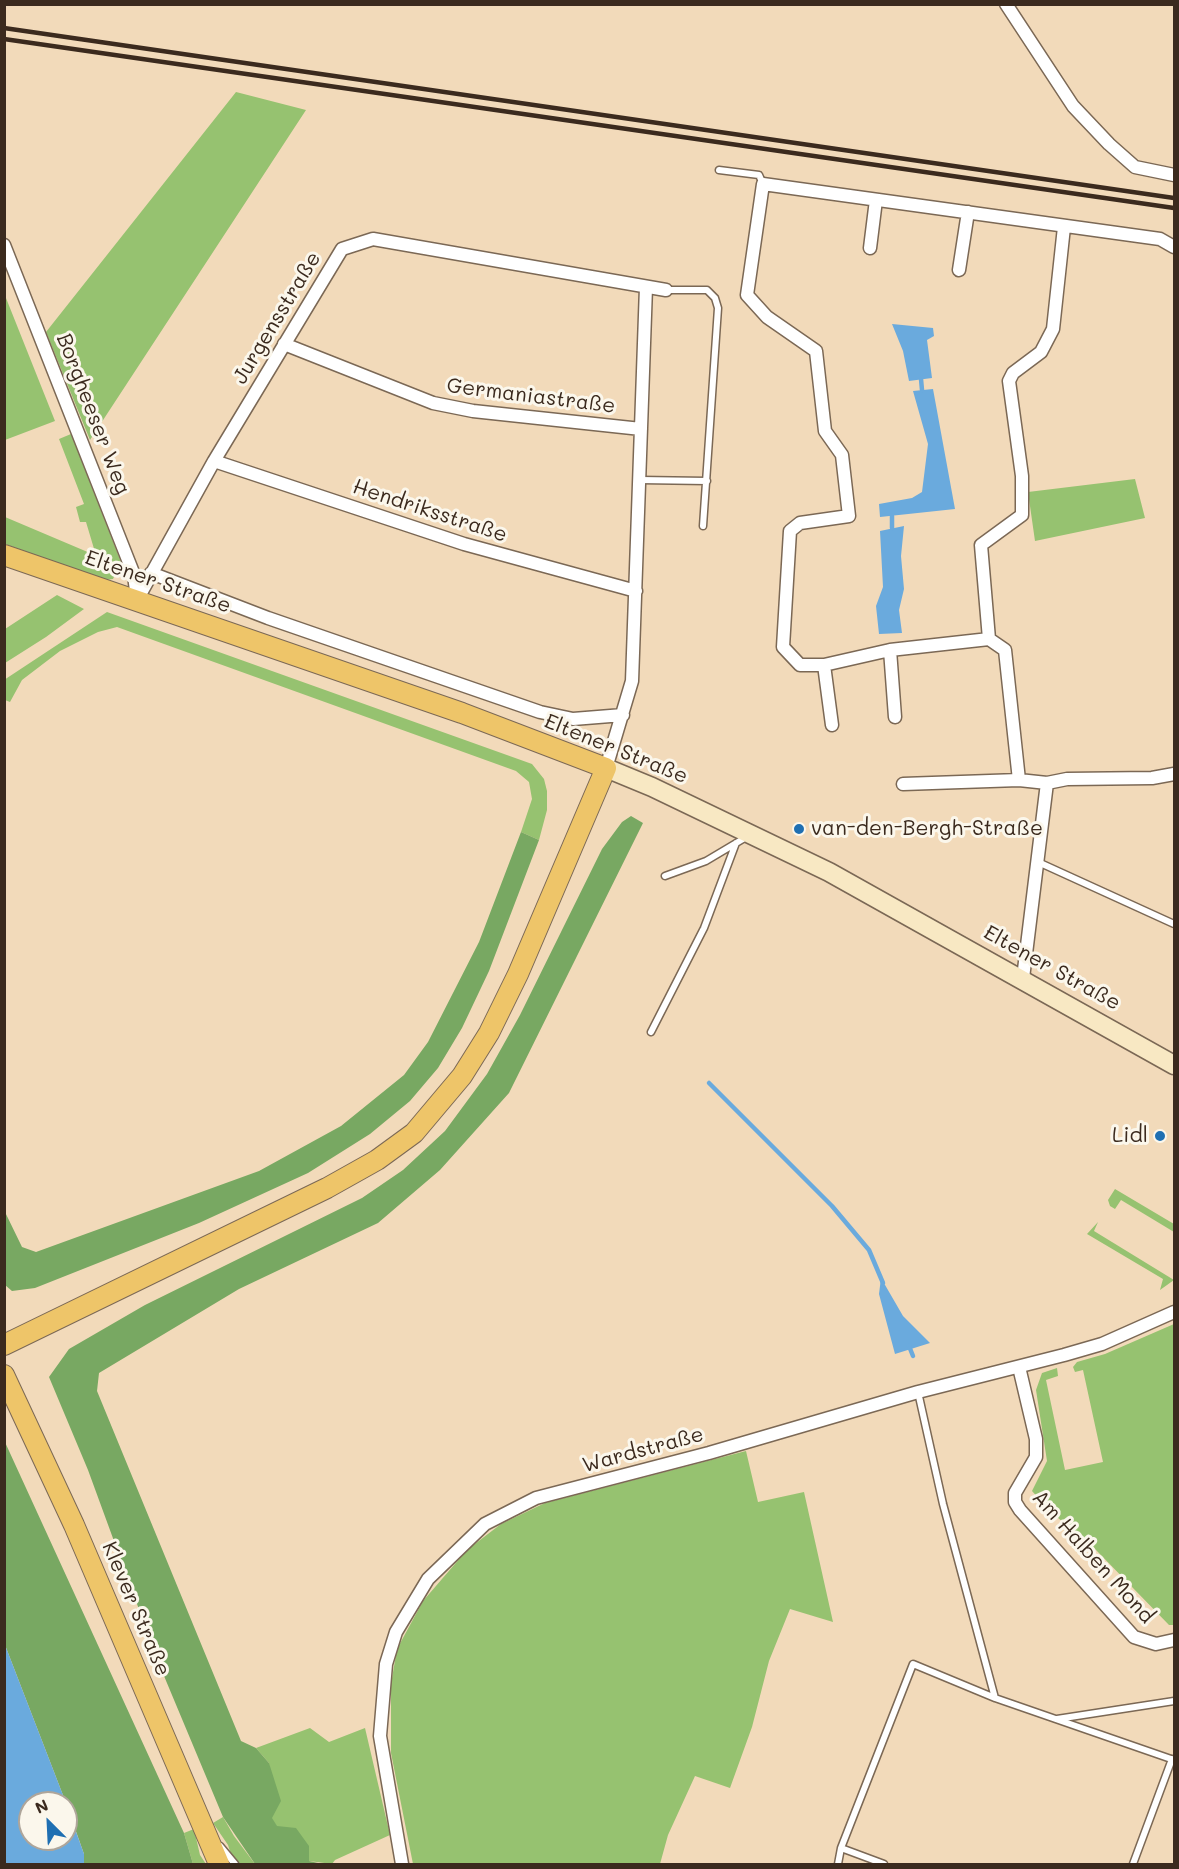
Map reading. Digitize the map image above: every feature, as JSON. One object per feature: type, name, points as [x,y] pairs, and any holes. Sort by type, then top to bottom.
[{"type":"main road","name":"Eltener Straße","points":[[4,555],[462,713],[652,787],[744,838],[829,872],[1023,978],[1174,1065]]},
{"type":"main road","points":[[4,1346],[327,1188],[377,1160],[414,1133],[462,1076],[489,1033],[518,974],[606,768]]},
{"type":"main road","name":"Klever Straße","points":[[4,1374],[74,1525],[203,1825],[214,1863]]},
{"type":"street","points":[[1006,4],[1072,106],[1135,167],[1174,175]]},
{"type":"street","points":[[1019,780],[1005,650],[989,639],[890,650],[824,665],[800,665],[783,647],[790,531],[800,523],[849,516],[842,455],[825,431],[816,351],[767,317],[747,295],[763,184],[1160,239],[1174,247]]},
{"type":"street","points":[[870,248],[876,200]]},
{"type":"street","points":[[959,270],[968,212]]},
{"type":"street","points":[[989,639],[981,545],[1022,515],[1022,476],[1009,381],[1013,373],[1041,352],[1053,329],[1064,227]]},
{"type":"street","name":"Jurgensstraße","points":[[137,600],[214,461],[342,249],[373,239],[666,290]]},
{"type":"street","name":"Borgheeser Weg","points":[[4,245],[134,575],[137,600]]},
{"type":"street","points":[[606,768],[632,681],[646,287]]},
{"type":"street","name":"Germaniastraße","points":[[284,344],[433,403],[472,411],[641,429]]},
{"type":"street","name":"Hendriksstraße","points":[[214,461],[464,544],[636,591]]},
{"type":"street","name":"Eltener Straße","points":[[151,573],[268,618],[540,712],[573,719],[623,715]]},
{"type":"street","points":[[890,650],[895,717]]},
{"type":"street","points":[[824,665],[832,725]]},
{"type":"street","points":[[903,784],[1019,780],[1047,783],[1067,779],[1152,778],[1174,774]]},
{"type":"street","points":[[1023,978],[1047,783]]},
{"type":"street","name":"Wardstraße","points":[[402,1864],[380,1736],[380,1704],[386,1664],[396,1632],[422,1588],[466,1540],[485,1524],[536,1498],[709,1453],[918,1392],[1101,1344],[1174,1312]]},
{"type":"street","name":"Am Halben Mond","points":[[1019,1367],[1036,1439],[1036,1456],[1015,1492],[1015,1502],[1134,1636],[1156,1644],[1174,1640]]},
{"type":"lane","points":[[719,170],[759,175],[763,184]]},
{"type":"lane","points":[[666,290],[707,290],[715,298],[718,308],[704,526]]},
{"type":"lane","points":[[640,480],[706,481]]},
{"type":"lane","points":[[665,876],[706,861],[744,838]]},
{"type":"lane","points":[[651,1032],[704,928],[731,862],[744,838]]},
{"type":"lane","points":[[1038,862],[1174,924]]},
{"type":"lane","points":[[918,1392],[943,1504],[995,1698]]},
{"type":"lane","points":[[838,1864],[841,1848],[913,1664],[995,1698],[1173,1760],[1133,1864]]},
{"type":"lane","points":[[1056,1719],[1174,1701]]},
{"type":"lane","points":[[203,1825],[235,1864]]},
{"type":"lane","points":[[841,1848],[884,1864]]},
{"type":"green space","points":[[236,92],[306,110],[90,440],[46,332]]},
{"type":"green space","points":[[4,293],[55,421],[5,440],[4,440]]},
{"type":"green space","points":[[71,434],[121,562],[113,579],[105,580],[5,544],[5,517],[90,553],[95,552],[86,522],[80,522],[76,507],[84,504],[59,439]]},
{"type":"green space","points":[[1135,479],[1145,518],[1035,541],[1028,492]]},
{"type":"green space","points":[[57,595],[84,609],[5,663],[5,629]]},
{"type":"green space","points":[[107,612],[532,764],[544,779],[547,791],[547,810],[539,840],[521,832],[532,799],[529,782],[516,771],[117,627],[98,632],[60,651],[22,680],[10,702],[5,700],[4,680]]},
{"type":"green space","points":[[631,816],[643,823],[509,1093],[440,1170],[378,1223],[239,1289],[99,1373],[97,1391],[241,1741],[256,1748],[269,1763],[281,1801],[272,1818],[277,1826],[296,1828],[309,1846],[309,1861],[323,1864],[255,1864],[223,1817],[159,1664],[88,1470],[49,1377],[69,1349],[145,1305],[362,1198],[403,1170],[445,1131],[487,1074],[520,1015],[602,849],[622,822]]},
{"type":"green space","points":[[521,832],[539,840],[489,971],[462,1028],[438,1068],[410,1101],[370,1134],[308,1173],[199,1223],[35,1288],[12,1291],[5,1285],[5,1212],[22,1247],[36,1252],[259,1171],[341,1126],[404,1075],[428,1042],[479,942]]},
{"type":"green space","points":[[1115,1189],[1174,1224],[1174,1232],[1121,1200],[1115,1209],[1110,1206],[1108,1200]]},
{"type":"green space","points":[[1098,1222],[1094,1231],[1174,1280],[1160,1290],[1163,1279],[1087,1234]]},
{"type":"green space","points":[[1174,1324],[1174,1625],[1169,1625],[1096,1550],[1051,1512],[1032,1491],[1047,1461],[1036,1390],[1042,1373],[1057,1368],[1058,1376],[1046,1380],[1065,1470],[1103,1462],[1083,1370],[1075,1372],[1073,1367],[1077,1362],[1105,1354]]},
{"type":"green space","points":[[4,1440],[184,1833],[193,1864],[84,1864],[84,1854],[78,1837],[78,1791],[61,1791],[5,1645]]},
{"type":"green space","points":[[746,1451],[758,1502],[804,1492],[833,1622],[790,1609],[769,1661],[752,1727],[730,1788],[695,1776],[668,1835],[660,1864],[413,1864],[391,1753],[391,1684],[397,1649],[423,1601],[467,1550],[501,1524],[545,1503]]},
{"type":"green space","points":[[310,1728],[329,1742],[365,1728],[390,1835],[335,1860],[332,1864],[309,1861],[276,1826],[271,1818],[269,1763],[256,1748]]},
{"type":"green space","points":[[223,1817],[255,1864],[234,1864],[228,1845],[213,1823]]},
{"type":"green space","points":[[194,1829],[200,1855],[206,1864],[193,1864],[184,1833]]},
{"type":"water","points":[[892,324],[933,328],[934,336],[927,340],[932,378],[909,381],[903,351]]},
{"type":"water","points":[[933,389],[955,509],[880,517],[879,504],[912,498],[922,492],[928,444],[913,391]]},
{"type":"water","points":[[904,526],[901,556],[904,589],[899,610],[902,633],[879,634],[876,606],[883,587],[880,531]]},
{"type":"water","points":[[881,1278],[903,1316],[930,1343],[895,1354],[879,1294]]},
{"type":"water","points":[[5,1645],[61,1791],[18,1791],[18,1851],[78,1851],[78,1837],[84,1854],[84,1864],[5,1864]]},
{"type":"waterway","points":[[921,379],[922,390]]},
{"type":"waterway","points":[[892,516],[892,528]]},
{"type":"waterway","points":[[709,1083],[832,1206],[869,1250],[883,1283]]},
{"type":"waterway","points":[[909,1346],[913,1356]]},
{"type":"railway","points":[[4,28],[1174,198]]},
{"type":"railway","points":[[4,39],[1174,208]]},
{"type":"place","name":"van-den-Bergh-Straße","points":[[799,829]]},
{"type":"place","name":"Lidl","points":[[1160,1136]]}]
